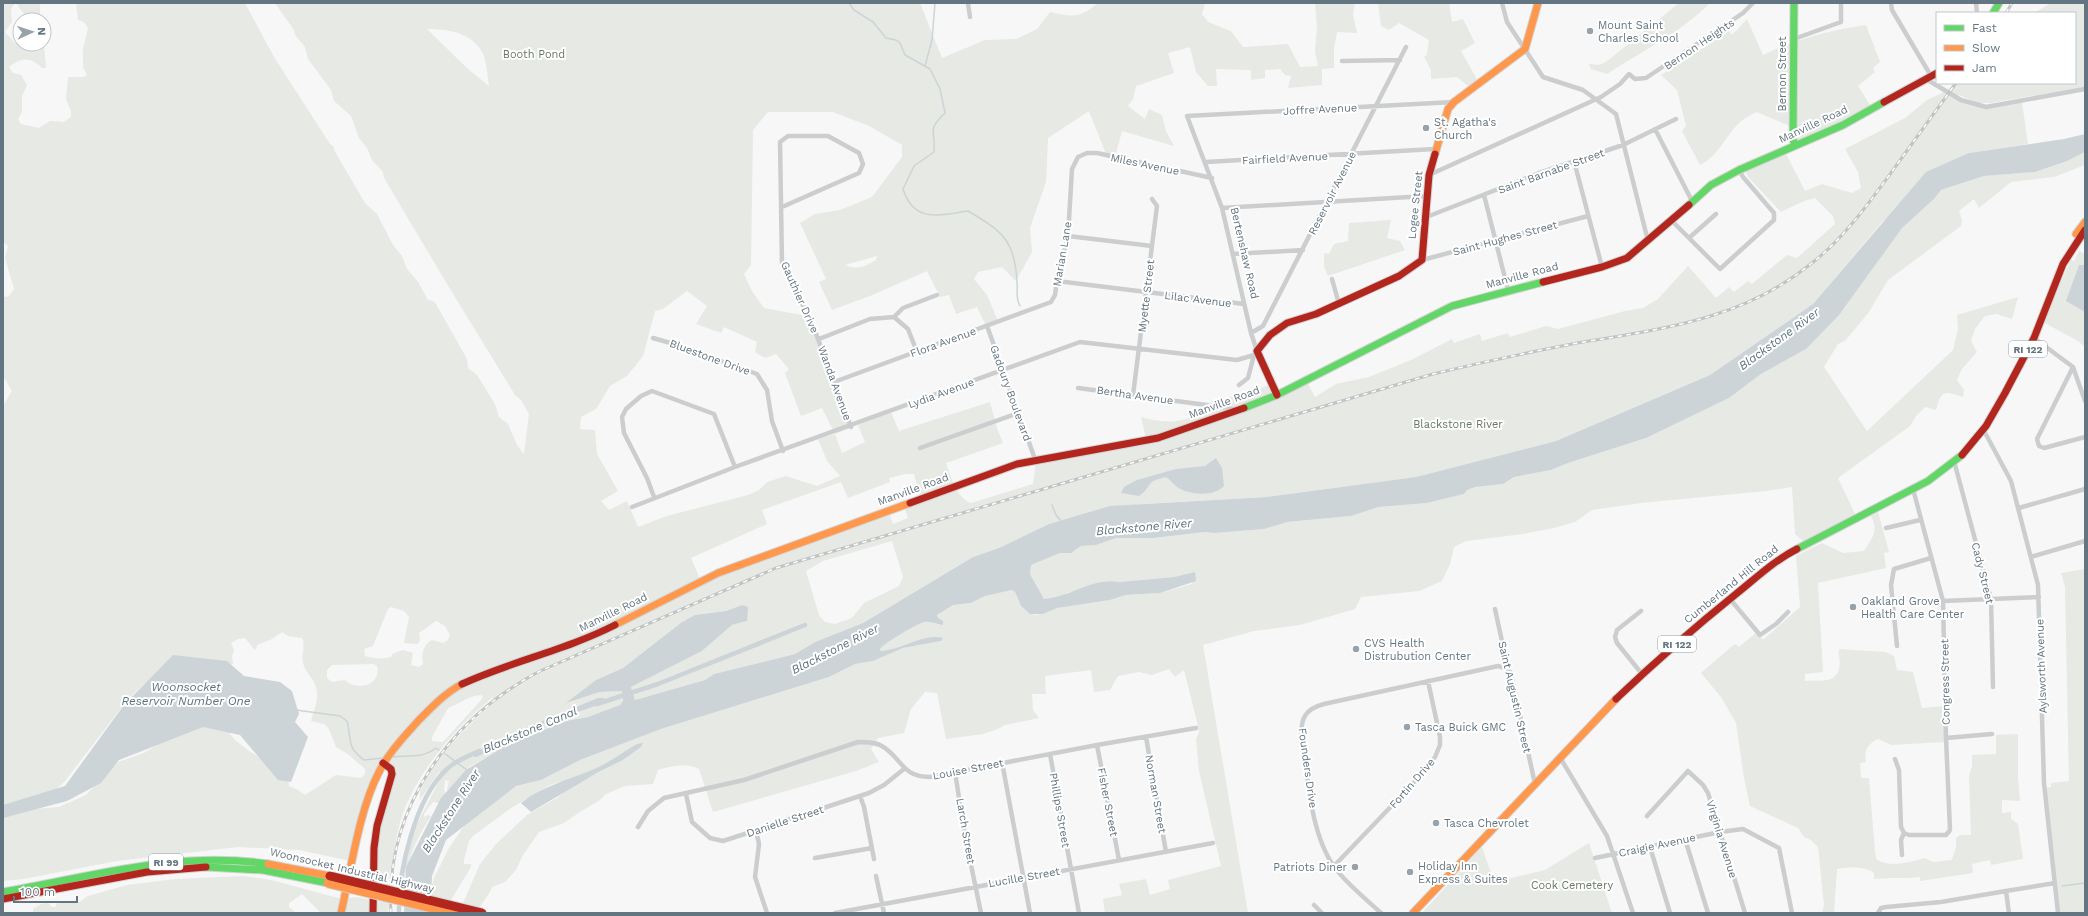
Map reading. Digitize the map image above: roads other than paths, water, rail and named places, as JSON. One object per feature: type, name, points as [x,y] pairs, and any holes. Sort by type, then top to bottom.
[{"type":"main road","points":[[1525,49],[1538,3]]},
{"type":"main road","name":"Bernon Street","points":[[1794,3],[1793,139],[1795,146]]},
{"type":"main road","points":[[1994,12],[1999,3]]},
{"type":"main road","name":"Logee Street","points":[[1422,260],[1426,196],[1429,175],[1448,109],[1454,102],[1525,49]]},
{"type":"main road","name":"Manville Road","points":[[341,913],[367,800],[384,763],[404,736],[438,701],[453,688],[482,675],[591,638],[718,573],[1017,464],[1035,459],[1158,438],[1238,411],[1277,395],[1452,306],[1508,290],[1602,267],[1626,258],[1648,241],[1711,185],[1739,170],[1843,125],[1931,76]]},
{"type":"main road","name":"Cumberland Hill Road","points":[[2063,264],[2064,255],[2085,222]]},
{"type":"main road","name":"Cumberland Hill Road","points":[[1412,913],[1535,784],[1561,759],[1578,738],[1642,674],[1730,599],[1783,556],[1938,475],[1975,442],[2034,338],[2063,264],[2085,230]]},
{"type":"main road","points":[[1255,353],[1270,334],[1287,322],[1316,314],[1339,304],[1399,276],[1422,260]]},
{"type":"main road","name":"Bertenshaw Road","points":[[1255,353],[1277,395]]},
{"type":"main road","points":[[373,913],[374,848],[377,826],[392,774],[390,769],[384,763]]},
{"type":"main road","name":"Woonsocket Industrial Highway","points":[[3,892],[140,865],[194,859],[255,861],[453,913]]},
{"type":"main road","name":"Woonsocket Industrial Highway","points":[[3,899],[148,872],[194,867],[225,866],[329,880],[482,913]]},
{"type":"street","points":[[968,3],[970,17]]},
{"type":"street","points":[[1502,3],[1507,22],[1544,77],[1583,90],[1616,114],[1648,241]]},
{"type":"street","name":"Bernon Heights","points":[[1595,98],[1601,97],[1620,84],[1629,74],[1635,79],[1641,80],[1646,78],[1743,14],[1753,3]]},
{"type":"street","points":[[1794,39],[1841,22],[1841,3]]},
{"type":"street","points":[[1891,3],[1892,10],[1931,76]]},
{"type":"street","name":"Reservoir Avenue","points":[[1251,333],[1263,326],[1406,47]]},
{"type":"street","points":[[1342,61],[1400,60]]},
{"type":"street","points":[[1941,84],[1961,100],[1986,107],[2085,89]]},
{"type":"street","points":[[1429,175],[1595,98]]},
{"type":"street","name":"Joffre Avenue","points":[[1187,116],[1454,102]]},
{"type":"street","name":"Bertenshaw Road","points":[[1187,116],[1206,162],[1222,208],[1255,353]]},
{"type":"street","name":"Saint Barnabe Street","points":[[1425,216],[1574,161],[1623,145],[1676,119]]},
{"type":"street","points":[[1655,129],[1692,201]]},
{"type":"street","name":"Gauthier Drive","points":[[782,207],[859,173],[862,164],[859,154],[828,136],[788,136],[780,142],[782,263],[799,299],[809,315],[819,339]]},
{"type":"street","name":"Fairfield Avenue","points":[[1206,162],[1436,149]]},
{"type":"street","name":"Miles Avenue","points":[[1078,157],[1087,153],[1097,153],[1212,178]]},
{"type":"street","name":"Marian Lane","points":[[1051,302],[1055,295],[1068,236],[1072,169],[1078,157]]},
{"type":"street","points":[[1574,161],[1602,267]]},
{"type":"street","points":[[1671,220],[1720,269],[1774,220],[1774,213],[1743,177],[1739,170]]},
{"type":"street","points":[[1484,195],[1508,290]]},
{"type":"street","points":[[1222,208],[1426,196]]},
{"type":"street","name":"Myette Street","points":[[1133,395],[1157,206],[1152,199]]},
{"type":"street","points":[[1689,238],[1716,214]]},
{"type":"street","name":"Saint Hughes Street","points":[[1422,260],[1588,216]]},
{"type":"street","points":[[1068,236],[1152,246]]},
{"type":"street","points":[[1233,254],[1303,250]]},
{"type":"street","points":[[1332,279],[1339,304]]},
{"type":"street","name":"Lilac Avenue","points":[[1057,281],[1244,304]]},
{"type":"street","points":[[819,339],[870,319],[894,317],[903,308],[937,295]]},
{"type":"street","name":"Flora Avenue","points":[[834,382],[1051,302]]},
{"type":"street","points":[[894,317],[908,329],[917,352]]},
{"type":"street","name":"Gadoury Boulevard","points":[[987,326],[1035,459]]},
{"type":"street","name":"Bluestone Drive","points":[[653,338],[757,374],[767,390],[772,421],[783,450]]},
{"type":"street","points":[[2034,338],[2073,367],[2085,401]]},
{"type":"street","name":"Wanda Avenue","points":[[819,339],[851,427]]},
{"type":"street","name":"Lydia Avenue","points":[[632,507],[654,497],[735,467],[851,427],[1080,342],[1237,360],[1255,353]]},
{"type":"street","points":[[1239,385],[1248,378],[1255,353]]},
{"type":"street","points":[[2073,367],[2071,376],[2038,437],[2039,446],[2044,448],[2085,437]]},
{"type":"street","name":"Bertha Avenue","points":[[1078,388],[1229,408],[1238,411]]},
{"type":"street","points":[[654,497],[647,478],[624,434],[622,425],[626,409],[632,402],[647,392],[659,393],[714,414],[735,467]]},
{"type":"street","points":[[920,448],[1018,413]]},
{"type":"street","name":"Aylsworth Avenue","points":[[1983,430],[2009,474],[2032,557],[2038,585],[2044,783],[2058,913]]},
{"type":"street","name":"Cady Street","points":[[1954,462],[1991,599],[1993,687]]},
{"type":"street","name":"Congress Street","points":[[1904,833],[1909,835],[1946,835],[1950,830],[1943,601],[1920,520],[1913,489]]},
{"type":"street","points":[[2019,508],[2085,489]]},
{"type":"street","points":[[1886,528],[1920,520]]},
{"type":"street","points":[[2032,557],[2085,542]]},
{"type":"street","points":[[1897,646],[1891,585],[1894,569],[1931,558]]},
{"type":"street","points":[[1943,601],[2039,597]]},
{"type":"street","points":[[1730,599],[1760,635],[1776,624],[1788,612]]},
{"type":"street","name":"Saint Augustin Street","points":[[1495,609],[1535,784]]},
{"type":"street","points":[[1641,612],[1617,630],[1616,638],[1617,643],[1642,674]]},
{"type":"street","name":"Founders Drive","points":[[1381,913],[1334,866],[1323,845],[1315,817],[1302,737],[1301,726],[1303,717],[1309,710],[1319,705],[1498,666],[1508,669]]},
{"type":"street","name":"Fortin Drive","points":[[1334,866],[1381,818],[1435,757],[1440,737],[1428,681]]},
{"type":"street","name":"Louise Street","points":[[638,826],[648,811],[659,801],[674,795],[686,794],[744,780],[858,742],[870,742],[884,748],[904,769],[924,777],[1196,728]]},
{"type":"street","points":[[1946,738],[1992,734]]},
{"type":"street","name":"Norman Street","points":[[1146,737],[1166,852]]},
{"type":"street","name":"Fisher Street","points":[[1097,745],[1119,860]]},
{"type":"street","name":"Phillips Street","points":[[1050,754],[1079,913]]},
{"type":"street","points":[[1561,759],[1602,825],[1615,854],[1633,913]]},
{"type":"street","points":[[1895,759],[1899,770],[1901,827],[1904,833],[1901,840],[1902,855]]},
{"type":"street","points":[[1002,762],[1030,913]]},
{"type":"street","name":"Danielle Street","points":[[686,794],[692,822],[710,838],[723,841],[877,790],[904,769]]},
{"type":"street","name":"Virginia Avenue","points":[[1647,816],[1688,771],[1705,788],[1720,832],[1744,913]]},
{"type":"street","name":"Larch Street","points":[[955,772],[965,836],[981,913]]},
{"type":"street","points":[[860,796],[864,807],[874,858]]},
{"type":"street","points":[[756,830],[760,844],[755,877],[766,913]]},
{"type":"street","name":"Craigie Avenue","points":[[1595,858],[1720,832],[1745,830],[1779,848],[1792,913]]},
{"type":"street","points":[[1685,839],[1708,913]]},
{"type":"street","name":"Lucille Street","points":[[835,913],[1213,843]]},
{"type":"street","points":[[1650,847],[1670,913]]},
{"type":"street","points":[[815,858],[872,848]]},
{"type":"street","points":[[876,876],[884,913]]},
{"type":"street","points":[[1878,913],[1881,908],[1886,907],[1935,903],[2055,882]]},
{"type":"street","points":[[2006,891],[2009,913]]},
{"type":"street","points":[[1314,905],[1322,913]]},
{"type":"water","name":"Blackstone River","points":[[2085,134],[2085,152],[2067,161],[2035,172],[1984,176],[1941,190],[1934,199],[1902,228],[1839,315],[1806,349],[1761,374],[1729,398],[1646,438],[1568,463],[1551,470],[1514,477],[1503,484],[1475,487],[1467,490],[1464,494],[1427,503],[1379,507],[1351,516],[1287,522],[1264,529],[1215,533],[1205,532],[1154,538],[1116,538],[1096,545],[1081,546],[1071,553],[1060,553],[1031,565],[1030,574],[1044,599],[1063,595],[1100,582],[1120,582],[1174,577],[1195,572],[1196,581],[1160,593],[1126,595],[1110,600],[1057,608],[1043,614],[1030,614],[1021,606],[1015,592],[1012,590],[985,596],[971,603],[953,605],[937,615],[938,618],[943,621],[943,625],[924,622],[901,634],[880,649],[881,651],[889,650],[935,637],[943,638],[941,641],[903,648],[873,661],[855,664],[829,677],[661,729],[580,760],[541,780],[516,786],[446,840],[432,876],[430,913],[404,913],[406,867],[441,798],[466,770],[512,742],[542,731],[560,722],[588,717],[620,705],[623,701],[622,691],[600,692],[566,703],[596,680],[623,668],[682,622],[695,615],[726,611],[742,605],[748,607],[747,621],[732,625],[702,651],[631,687],[635,700],[705,680],[714,674],[795,654],[815,642],[863,623],[973,557],[999,548],[1049,524],[1110,506],[1266,497],[1416,477],[1556,441],[1710,375],[1813,304],[1926,172],[1969,153],[2064,139]]},
{"type":"water","points":[[2079,265],[2085,265],[2085,312],[2066,301]]},
{"type":"water","points":[[1216,458],[1222,468],[1224,486],[1220,490],[1201,494],[1188,492],[1177,487],[1166,477],[1151,483],[1139,496],[1121,493],[1124,487],[1137,480],[1176,469],[1205,466]]},
{"type":"water","name":"Woonsocket Reservoir Number One","points":[[173,655],[227,661],[244,676],[280,682],[292,691],[299,714],[295,722],[308,737],[291,782],[278,780],[240,735],[203,727],[119,760],[101,783],[67,801],[3,818],[3,805],[65,786],[124,705]]},
{"type":"water","points":[[598,698],[605,698],[601,704],[531,729],[477,757],[474,757],[474,753],[506,736]]},
{"type":"water","points":[[643,743],[641,747],[623,760],[597,773],[531,812],[521,803],[538,792],[600,767],[637,744]]},
{"type":"waterway","points":[[849,3],[854,10],[873,22],[886,38],[896,40],[900,43],[905,55],[930,69],[940,89],[945,113],[934,127],[934,152],[914,166],[903,189],[908,200],[914,208],[929,215],[968,211],[998,231],[1010,246],[1013,256],[1016,268],[1017,297],[1020,306]]},
{"type":"waterway","points":[[925,66],[932,40],[935,3]]},
{"type":"waterway","points":[[1052,505],[1056,515],[1062,522]]},
{"type":"waterway","name":"Blackstone Canal","points":[[597,704],[658,684],[805,625]]},
{"type":"waterway","points":[[296,710],[340,716],[347,721],[352,747],[358,755],[364,760],[383,758]]},
{"type":"waterway","points":[[392,757],[425,754],[436,748],[439,750]]},
{"type":"waterway","name":"Blackstone Canal","points":[[399,913],[399,896],[405,857],[417,816],[436,782],[447,769],[458,761],[479,751]]},
{"type":"waterway","name":"Blackstone Canal","points":[[444,753],[467,770]]},
{"type":"waterway","points":[[2062,886],[2085,883]]},
{"type":"railway","points":[[2007,12],[2012,3]]},
{"type":"railway","points":[[391,913],[392,875],[399,838],[411,804],[429,772],[451,742],[477,715],[506,692],[538,672],[776,568],[1433,374],[1554,347],[1637,333],[1698,320],[1757,298],[1785,283],[1812,263],[1835,243],[1856,220],[1875,195],[1955,84]]},
{"type":"place","name":"Mount Saint Charles School","points":[[1590,31]]},
{"type":"place","name":"St. Agatha's Church","points":[[1426,128]]},
{"type":"place","name":"Oakland Grove Health Care Center","points":[[1853,607]]},
{"type":"place","name":"CVS Health Distrubution Center","points":[[1356,649]]},
{"type":"place","name":"Tasca Buick GMC","points":[[1407,727]]},
{"type":"place","name":"Tasca Chevrolet","points":[[1436,823]]},
{"type":"place","name":"Patriots Diner","points":[[1355,867]]},
{"type":"place","name":"Holiday Inn Express & Suites","points":[[1410,872]]},
{"type":"park label","name":"Booth Pond","points":[[534,54]]},
{"type":"park label","name":"Cook Cemetery","points":[[1572,885]]}]
